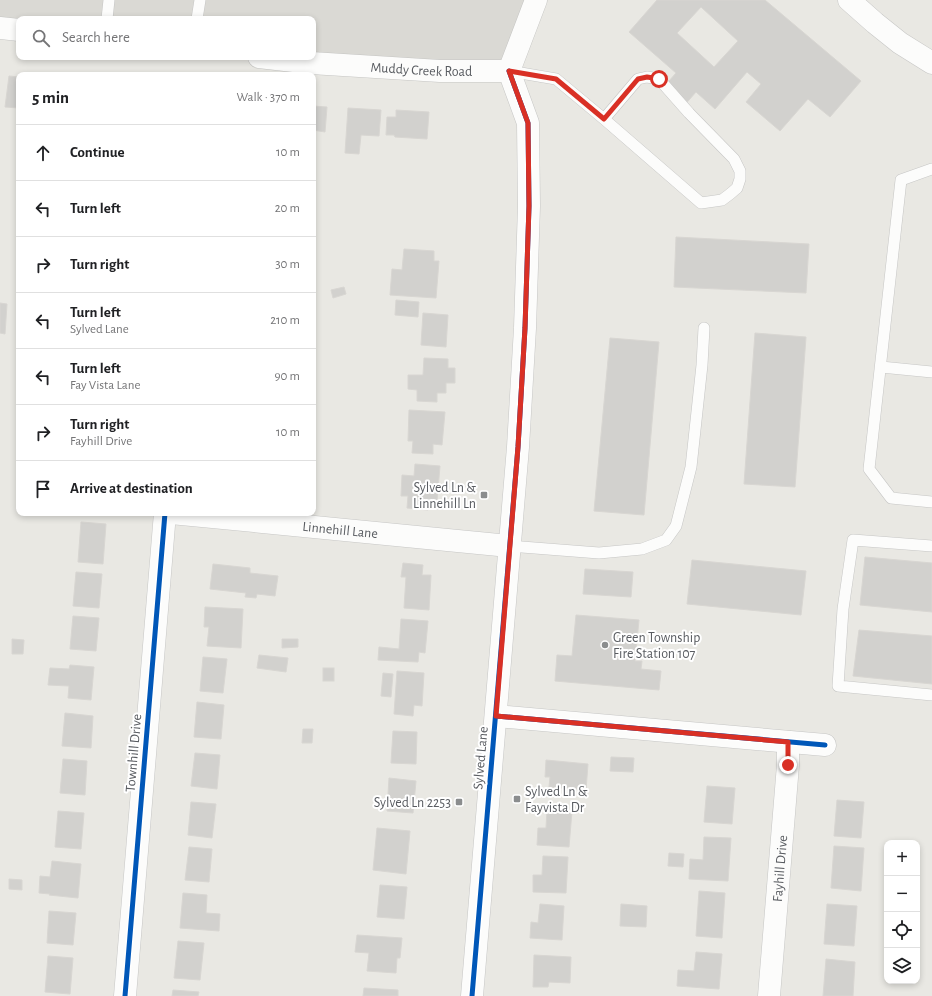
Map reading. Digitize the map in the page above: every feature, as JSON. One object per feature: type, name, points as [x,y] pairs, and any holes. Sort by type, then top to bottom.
[{"type":"street","points":[[509,71],[536,0]]},
{"type":"street","points":[[849,0],[900,43],[932,63]]},
{"type":"street","points":[[0,28],[16,30]]},
{"type":"street","name":"Muddy Creek Road","points":[[285,60],[440,71],[509,71]]},
{"type":"street","name":"Sylved Lane","points":[[472,996],[518,447],[525,328],[529,206],[528,123],[509,71]]},
{"type":"street","name":"Townhill Drive","points":[[125,996],[165,516]]},
{"type":"street","name":"Linnehill Lane","points":[[202,516],[509,546]]},
{"type":"street","points":[[496,716],[825,745]]},
{"type":"street","name":"Fayhill Drive","points":[[769,996],[788,765],[788,742]]},
{"type":"lane","points":[[107,16],[109,0]]},
{"type":"lane","points":[[197,16],[200,0]]},
{"type":"lane","points":[[509,71],[556,79],[701,203],[722,200],[737,188],[740,179],[740,172],[734,159],[689,113],[659,79],[647,77],[638,79],[604,119]]},
{"type":"lane","points":[[932,169],[901,180],[869,470],[891,498],[932,502]]},
{"type":"lane","points":[[509,546],[599,554],[642,549],[666,540],[676,526],[691,467],[702,366],[704,328]]},
{"type":"lane","points":[[881,367],[932,372]]},
{"type":"lane","points":[[932,546],[853,540],[843,609],[838,686],[932,695]]},
{"type":"shaded area","points":[[0,0],[536,0],[509,71],[316,57],[316,16],[16,16],[16,20],[0,28]]},
{"type":"building","points":[[657,0],[765,0],[861,81],[830,117],[808,99],[780,131],[746,102],[761,84],[747,72],[715,109],[696,92],[682,108],[661,90],[676,73],[629,32]],"holes":[[[701,7],[738,41],[714,67],[677,33]]]},
{"type":"building","points":[[9,76],[16,77],[16,108],[5,107]]},
{"type":"building","points":[[316,106],[327,107],[325,132],[316,130]]},
{"type":"building","points":[[348,108],[381,110],[379,136],[361,135],[359,154],[345,153]]},
{"type":"building","points":[[396,110],[429,112],[427,139],[386,135],[387,117],[396,117]]},
{"type":"building","points":[[676,237],[809,244],[806,293],[674,287]]},
{"type":"building","points":[[404,249],[434,251],[434,261],[439,261],[436,298],[390,295],[392,269],[402,270]]},
{"type":"building","points":[[344,287],[346,294],[333,298],[331,290]]},
{"type":"building","points":[[396,300],[419,302],[418,317],[395,315]]},
{"type":"building","points":[[0,303],[7,304],[5,334],[0,333]]},
{"type":"building","points":[[423,313],[448,315],[446,347],[421,345]]},
{"type":"building","points":[[755,333],[806,337],[795,487],[744,484]]},
{"type":"building","points":[[610,338],[659,342],[644,515],[594,511]]},
{"type":"building","points":[[424,358],[448,359],[448,368],[455,368],[455,383],[446,383],[446,393],[437,393],[437,402],[417,401],[417,390],[408,389],[408,375],[423,375]]},
{"type":"building","points":[[409,410],[445,412],[442,445],[433,444],[433,454],[412,453],[413,441],[408,441]]},
{"type":"building","points":[[415,464],[440,466],[437,501],[429,500],[428,510],[407,508],[408,496],[401,496],[402,475],[414,476]]},
{"type":"building","points":[[81,522],[106,524],[103,564],[78,562]]},
{"type":"building","points":[[865,557],[932,563],[932,612],[860,605]]},
{"type":"building","points":[[692,560],[806,571],[801,615],[687,604]]},
{"type":"building","points":[[403,563],[423,565],[422,575],[431,575],[429,610],[404,608],[406,577],[401,577]]},
{"type":"building","points":[[213,564],[250,568],[250,573],[278,576],[275,596],[257,594],[256,598],[245,597],[246,593],[210,589]]},
{"type":"building","points":[[585,569],[633,572],[631,597],[583,594]]},
{"type":"building","points":[[76,572],[102,574],[99,608],[73,606]]},
{"type":"building","points":[[205,607],[243,609],[241,648],[207,646],[209,627],[204,627]]},
{"type":"building","name":"Green Township Fire Station 107","points":[[576,615],[639,620],[635,661],[642,661],[641,669],[661,671],[659,690],[555,681],[557,655],[572,656]]},
{"type":"building","points":[[73,616],[99,618],[96,651],[70,649]]},
{"type":"building","points":[[401,619],[428,621],[425,653],[419,652],[418,662],[378,660],[379,647],[399,649]]},
{"type":"building","points":[[859,630],[932,636],[932,684],[853,676]]},
{"type":"building","points":[[12,639],[24,640],[23,654],[12,654]]},
{"type":"building","points":[[282,639],[298,639],[298,647],[282,648]]},
{"type":"building","points":[[259,655],[288,658],[286,672],[257,668]]},
{"type":"building","points":[[203,657],[227,659],[223,693],[200,691]]},
{"type":"building","points":[[70,665],[94,667],[91,700],[68,698],[69,686],[48,685],[50,668],[69,669]]},
{"type":"building","points":[[323,668],[334,668],[334,681],[323,681]]},
{"type":"building","points":[[397,671],[424,673],[422,706],[414,705],[413,716],[394,714]]},
{"type":"building","points":[[383,673],[393,674],[391,697],[381,696]]},
{"type":"building","points":[[197,702],[224,705],[221,739],[194,737]]},
{"type":"building","points":[[65,713],[93,716],[91,748],[62,746]]},
{"type":"building","points":[[303,729],[313,729],[312,743],[302,743]]},
{"type":"building","points":[[393,731],[417,732],[416,764],[391,763]]},
{"type":"building","points":[[195,753],[220,755],[217,789],[191,786]]},
{"type":"building","points":[[611,757],[634,758],[633,772],[610,771]]},
{"type":"building","points":[[63,759],[87,761],[85,795],[60,793]]},
{"type":"building","points":[[546,760],[588,764],[586,790],[549,787],[550,777],[545,777]]},
{"type":"building","points":[[389,778],[416,781],[413,813],[387,811]]},
{"type":"building","points":[[707,786],[735,788],[732,824],[704,822]]},
{"type":"building","points":[[837,800],[864,802],[861,838],[834,836]]},
{"type":"building","points":[[191,802],[216,804],[212,838],[188,835]]},
{"type":"building","points":[[547,810],[572,811],[569,847],[537,845],[538,828],[546,828]]},
{"type":"building","points":[[58,811],[84,813],[81,849],[55,847]]},
{"type":"building","points":[[377,828],[410,831],[406,874],[373,870]]},
{"type":"building","points":[[704,837],[731,838],[728,881],[689,879],[690,859],[703,860]]},
{"type":"building","points":[[834,846],[864,848],[861,891],[831,888]]},
{"type":"building","points":[[189,847],[212,849],[209,882],[185,880]]},
{"type":"building","points":[[669,853],[684,854],[683,867],[668,866]]},
{"type":"building","points":[[543,856],[568,857],[566,893],[533,892],[533,875],[542,875]]},
{"type":"building","points":[[52,861],[81,864],[78,898],[39,893],[40,876],[50,877]]},
{"type":"building","points":[[9,879],[22,880],[22,890],[9,889]]},
{"type":"building","points":[[380,885],[407,887],[404,919],[377,917]]},
{"type":"building","points":[[699,891],[725,893],[722,938],[696,936]]},
{"type":"building","points":[[183,893],[207,895],[206,913],[220,914],[219,931],[180,928]]},
{"type":"building","points":[[540,904],[564,906],[562,940],[530,938],[531,922],[538,923]]},
{"type":"building","points":[[621,904],[647,906],[646,927],[620,926]]},
{"type":"building","points":[[827,904],[857,906],[854,946],[824,944]]},
{"type":"building","points":[[49,911],[76,913],[73,945],[47,943]]},
{"type":"building","points":[[357,935],[402,938],[400,958],[397,958],[396,973],[367,971],[369,953],[355,952]]},
{"type":"building","points":[[178,941],[204,943],[200,980],[174,978]]},
{"type":"building","points":[[696,952],[722,954],[719,989],[677,986],[678,970],[694,971]]},
{"type":"building","points":[[534,955],[571,957],[570,983],[549,982],[548,987],[533,987]]},
{"type":"building","points":[[48,956],[73,958],[70,994],[45,992]]},
{"type":"building","points":[[826,959],[855,962],[853,996],[823,996]]},
{"type":"building","points":[[364,988],[398,990],[398,996],[363,996]]},
{"type":"building","points":[[173,990],[199,992],[198,996],[172,996]]},
{"type":"cycle path","points":[[472,996],[518,447],[525,328],[529,206],[528,123],[509,71]]},
{"type":"cycle path","points":[[125,996],[165,516]]},
{"type":"cycle path","points":[[496,716],[825,745]]},
{"type":"place","name":"Sylved Ln & Linnehill Ln","points":[[484,495]]},
{"type":"place","name":"Green Township Fire Station 107","points":[[605,645]]},
{"type":"place","name":"Sylved Ln & Fayvista Dr","points":[[517,799]]},
{"type":"place","name":"Sylved Ln 2253","points":[[459,802]]},
{"type":"route","points":[[659,79],[647,77],[638,79],[604,119],[556,79],[509,71],[528,123],[529,206],[525,328],[518,447],[496,716],[788,742],[788,765]]}]
